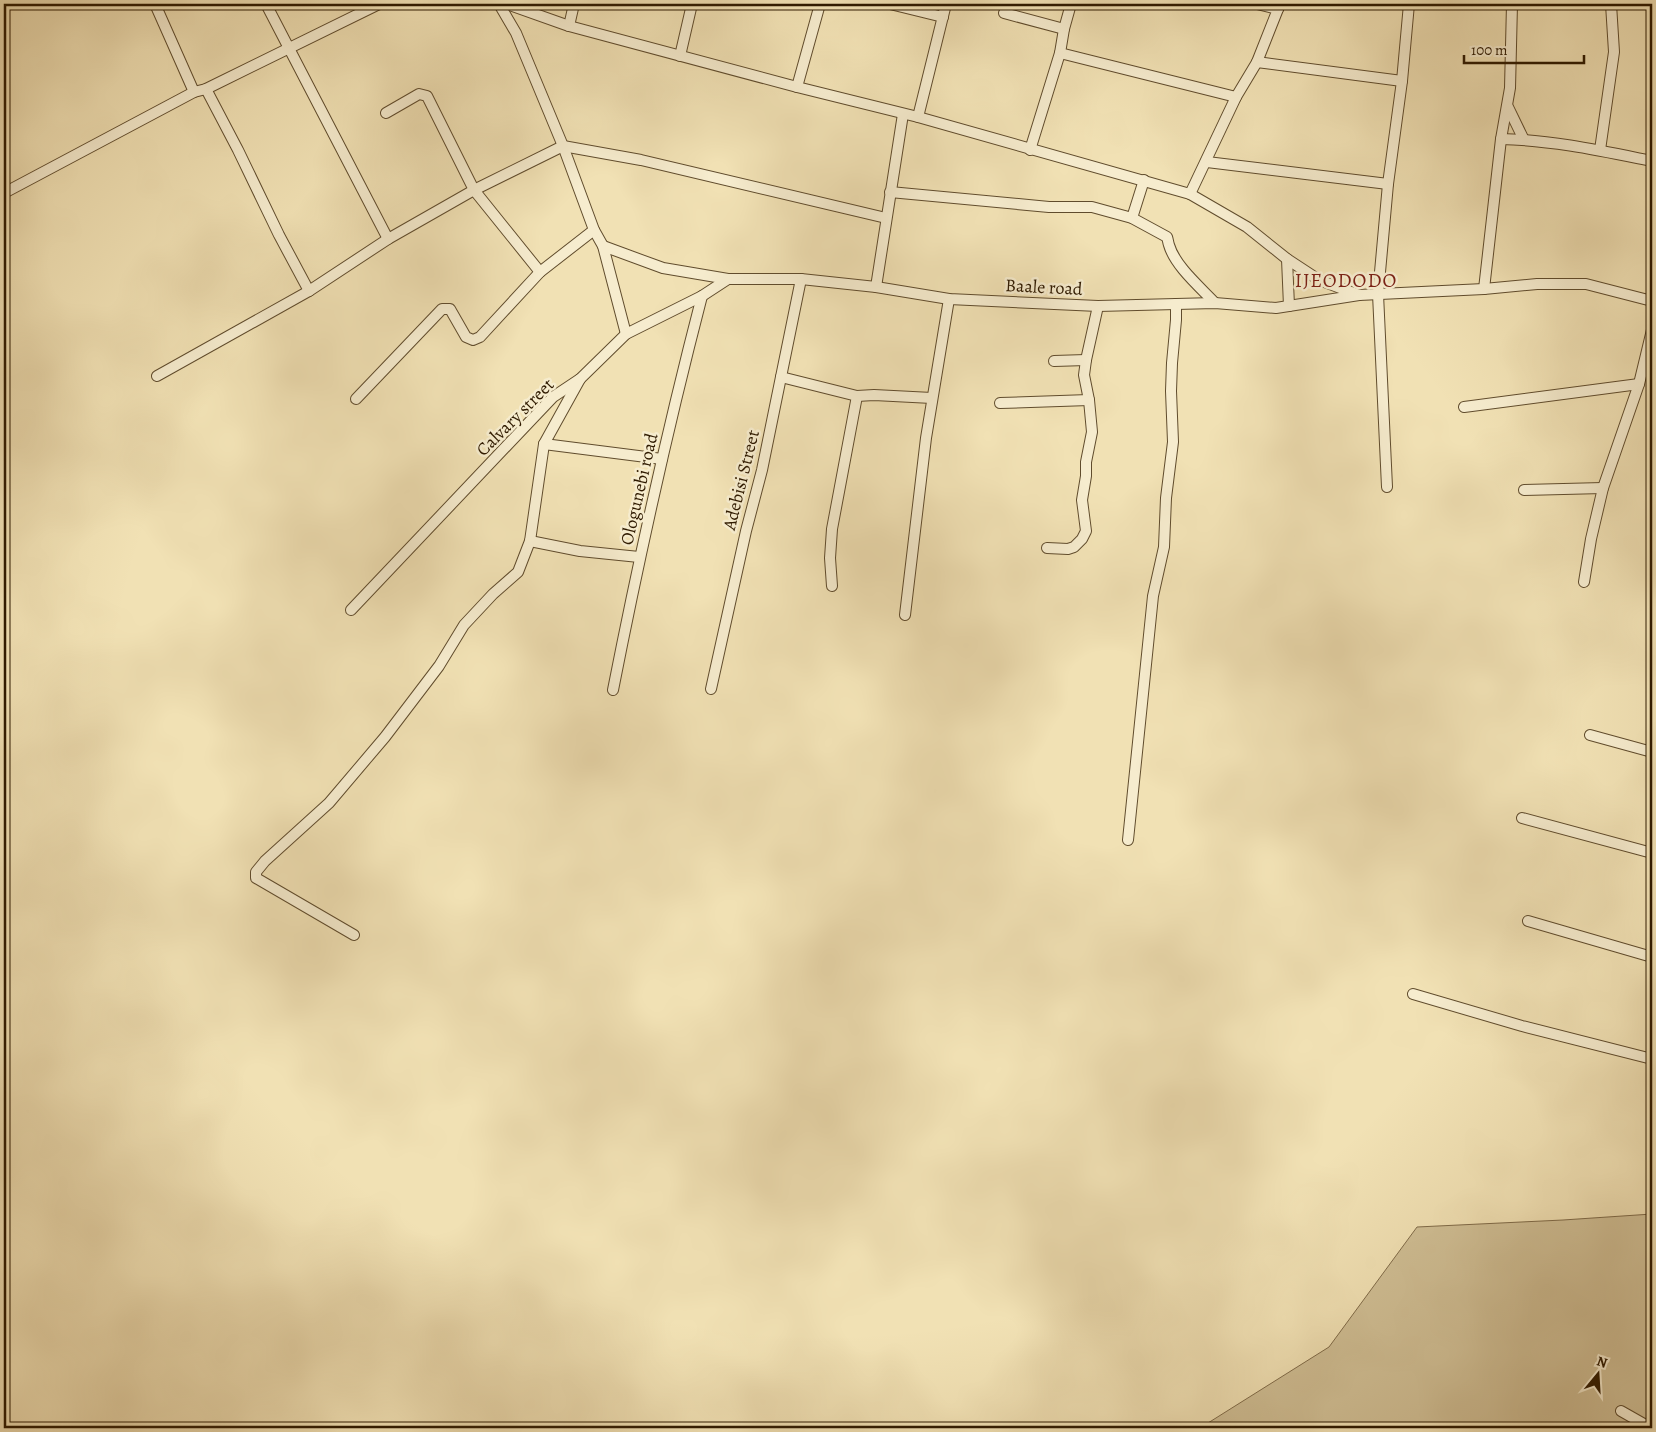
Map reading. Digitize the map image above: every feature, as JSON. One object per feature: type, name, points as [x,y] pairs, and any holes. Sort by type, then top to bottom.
[{"type":"street","points":[[155,4],[194,92]]},
{"type":"street","points":[[266,4],[388,239]]},
{"type":"street","points":[[4,193],[194,92],[206,89],[379,4]]},
{"type":"street","points":[[499,4],[516,33],[563,146],[594,230],[603,246],[626,334]]},
{"type":"street","points":[[507,4],[569,26],[918,117],[1190,194],[1247,226],[1287,260],[1319,280],[1359,295]]},
{"type":"street","points":[[569,26],[574,4]]},
{"type":"street","points":[[680,56],[692,4]]},
{"type":"street","points":[[797,87],[820,4]]},
{"type":"street","points":[[890,4],[943,17]]},
{"type":"street","points":[[918,117],[946,4]]},
{"type":"street","points":[[1030,150],[1060,53],[1064,29],[1072,4]]},
{"type":"street","points":[[1190,194],[1207,162],[1236,97],[1256,62],[1279,6],[1257,4]]},
{"type":"street","points":[[1387,488],[1378,294],[1388,184],[1410,4]]},
{"type":"street","points":[[1484,290],[1501,139],[1510,88],[1512,4]]},
{"type":"street","points":[[1600,150],[1614,52],[1611,4]]},
{"type":"street","points":[[1004,13],[1064,29]]},
{"type":"street","points":[[1060,53],[1236,97]]},
{"type":"street","points":[[1256,62],[1402,81]]},
{"type":"street","points":[[206,89],[309,291]]},
{"type":"street","points":[[386,113],[419,94],[428,96],[474,190],[540,272]]},
{"type":"street","points":[[1508,107],[1524,140]]},
{"type":"street","points":[[876,287],[903,114]]},
{"type":"street","points":[[1501,139],[1524,140],[1600,150],[1652,161]]},
{"type":"street","points":[[158,376],[309,291],[388,239],[474,190],[563,146],[641,160],[886,218]]},
{"type":"street","points":[[1207,162],[1388,184]]},
{"type":"street","points":[[1132,218],[1144,180]]},
{"type":"street","points":[[890,192],[1049,207],[1092,207],[1132,218],[1167,237],[1169,246],[1184,270],[1215,302]]},
{"type":"street","points":[[356,399],[442,309],[450,309],[466,337],[472,340],[480,337],[540,272],[594,230]]},
{"type":"street","name":"Baale road","points":[[603,246],[663,268],[728,279],[801,279],[876,287],[949,299],[1098,306],[1215,302],[1276,308],[1359,295],[1484,290],[1537,284],[1586,284],[1652,301]]},
{"type":"street","points":[[1287,260],[1289,306]]},
{"type":"street","name":"Calvary street","points":[[351,610],[553,397],[580,379],[626,334],[702,296],[728,279]]},
{"type":"street","name":"Adebisi Street","points":[[711,689],[746,531],[762,470],[801,279]]},
{"type":"street","name":"Ologunebi road","points":[[613,690],[639,558],[702,296]]},
{"type":"street","points":[[905,615],[926,438],[949,299]]},
{"type":"street","points":[[1128,840],[1152,596],[1164,547],[1166,498],[1173,442],[1171,391],[1176,304]]},
{"type":"street","points":[[1048,548],[1068,549],[1074,547],[1082,539],[1086,531],[1082,500],[1086,462],[1092,432],[1084,375],[1098,306]]},
{"type":"street","points":[[1584,582],[1591,539],[1603,488],[1639,384],[1652,330]]},
{"type":"street","points":[[1054,361],[1086,360]]},
{"type":"street","points":[[781,377],[857,396],[932,398]]},
{"type":"street","points":[[354,935],[256,878],[256,872],[265,861],[329,803],[385,737],[439,666],[464,625],[493,594],[518,572],[530,541],[544,444],[580,379]]},
{"type":"street","points":[[1464,407],[1639,384]]},
{"type":"street","points":[[832,586],[830,558],[832,529],[857,396]]},
{"type":"street","points":[[1000,403],[1089,400]]},
{"type":"street","points":[[544,444],[662,459]]},
{"type":"street","points":[[1524,490],[1603,488]]},
{"type":"street","points":[[530,541],[580,551],[639,558]]},
{"type":"street","points":[[1590,735],[1652,752]]},
{"type":"street","points":[[1522,818],[1652,853]]},
{"type":"street","points":[[1528,921],[1652,957]]},
{"type":"street","points":[[1413,994],[1522,1026],[1652,1059]]},
{"type":"street","points":[[1621,1411],[1651,1428]]},
{"type":"shaded area","points":[[1652,1214],[1652,1428],[1200,1428],[1329,1347],[1417,1227]]},
{"type":"district","name":"IJEODODO","points":[[1346,280]]}]
